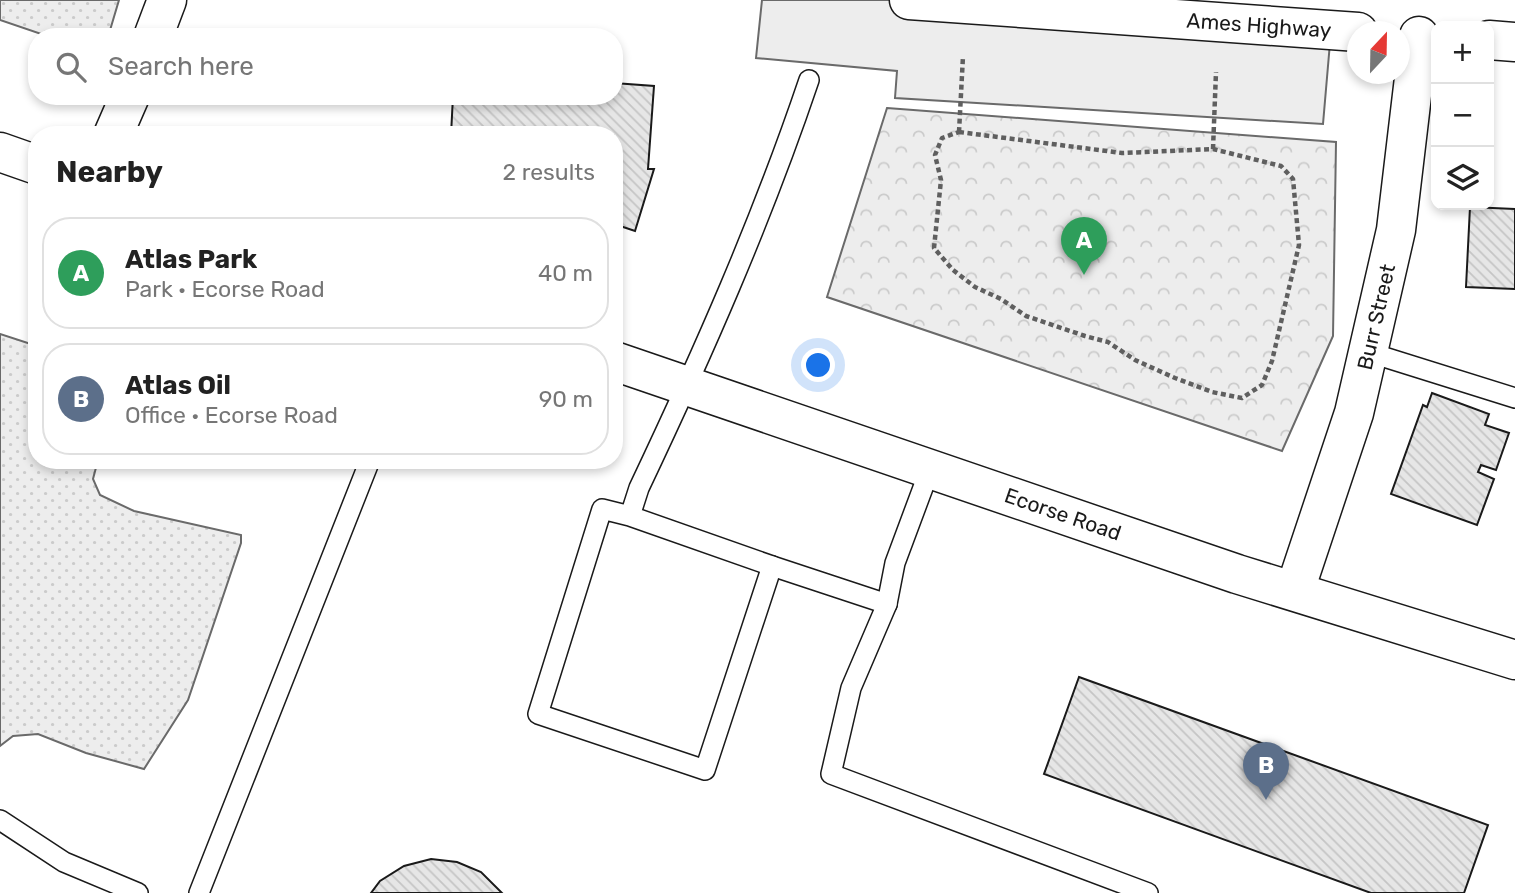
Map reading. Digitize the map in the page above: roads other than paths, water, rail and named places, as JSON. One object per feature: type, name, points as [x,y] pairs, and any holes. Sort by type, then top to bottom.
[{"type":"street","points":[[156,28],[167,0]]},
{"type":"street","name":"Ames Highway","points":[[911,0],[1347,31]]},
{"type":"street","name":"Burr Street","points":[[1295,590],[1354,413],[1396,230],[1418,36]]},
{"type":"street","points":[[1494,40],[1515,41]]},
{"type":"street","points":[[117,126],[126,105]]},
{"type":"street","points":[[0,152],[28,162]]},
{"type":"street","name":"Ecorse Road","points":[[623,364],[1237,574],[1515,660]]},
{"type":"lane","points":[[630,516],[639,488],[736,278],[779,168],[808,80]]},
{"type":"lane","points":[[1368,352],[1515,398]]},
{"type":"lane","points":[[199,893],[366,469]]},
{"type":"lane","points":[[930,469],[895,562],[887,604],[851,688],[831,774],[1148,893]]},
{"type":"lane","points":[[772,566],[705,770],[538,714],[602,509],[630,516],[887,604]]},
{"type":"lane","points":[[0,820],[64,862],[138,893]]},
{"type":"place","name":"Atlas Park","points":[[1084,275]]},
{"type":"place","name":"Atlas Oil","points":[[1266,800]]}]
